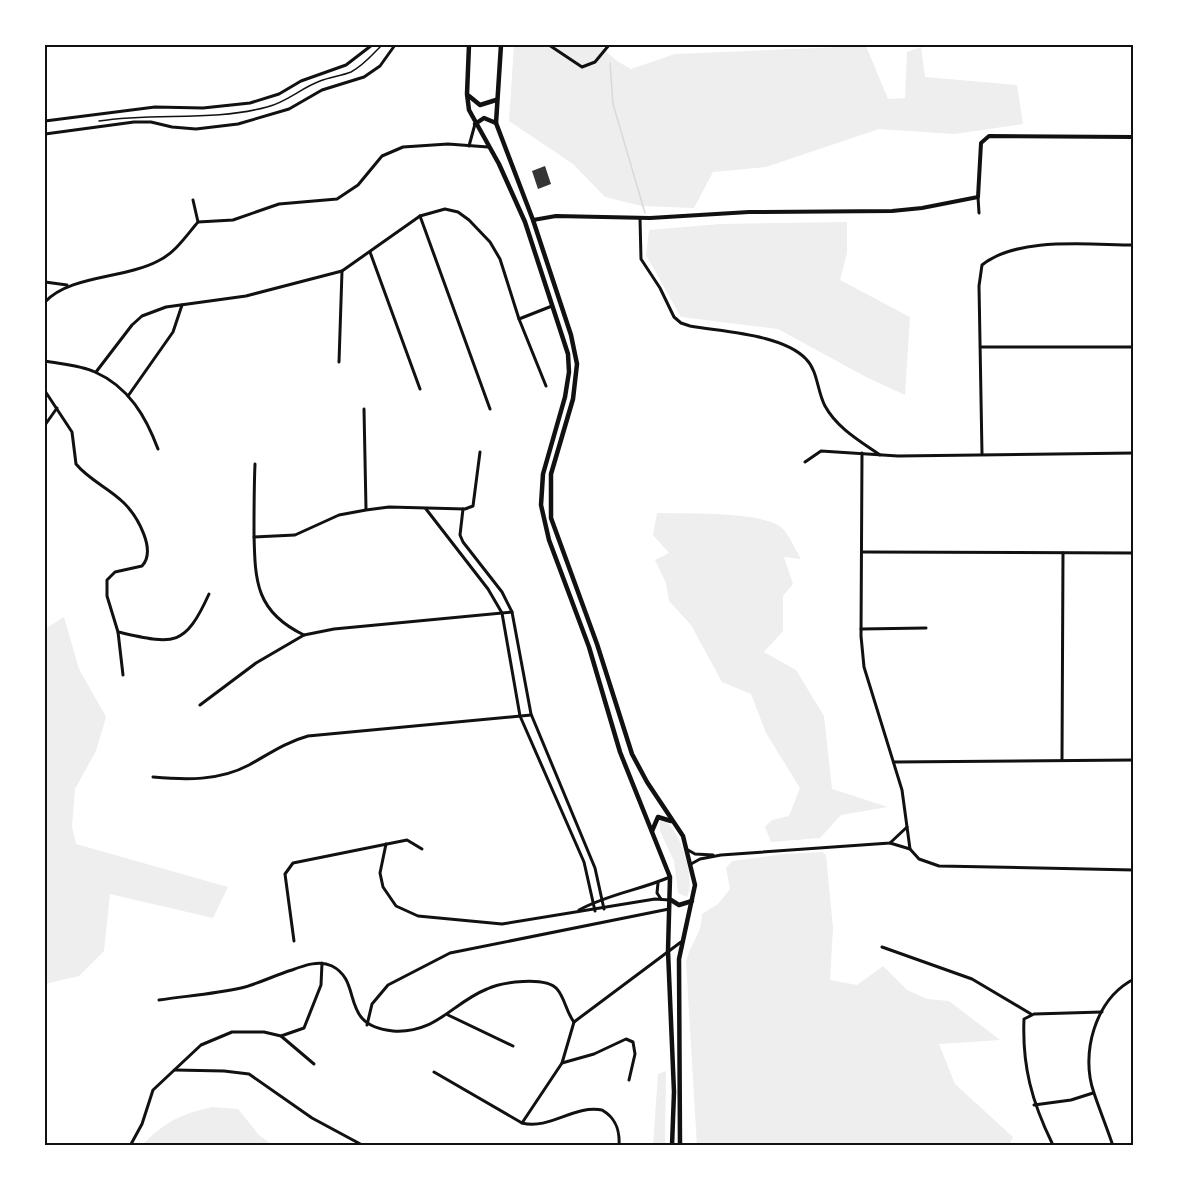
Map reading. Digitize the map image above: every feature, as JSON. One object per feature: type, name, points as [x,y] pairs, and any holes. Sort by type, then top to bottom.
[{"type":"main road","points":[[469,45],[467,94],[475,124],[495,142],[532,220],[574,345],[577,364],[573,399],[551,474],[551,518],[597,644],[632,754],[674,822],[688,850],[696,890],[681,942],[679,959],[680,1146]]},
{"type":"main road","points":[[501,45],[495,142],[525,222],[567,348],[569,372],[565,397],[543,474],[543,519],[589,646],[620,752],[670,877],[668,951],[674,1092],[672,1146]]},
{"type":"main road","points":[[467,94],[472,101],[480,105],[496,100]]},
{"type":"main road","points":[[475,124],[484,118],[496,123]]},
{"type":"main road","points":[[652,831],[658,817],[662,816],[674,822]]},
{"type":"main road","points":[[670,900],[684,905],[693,900]]},
{"type":"street","points":[[45,121],[155,107],[203,108],[250,103],[279,94],[301,81],[346,65],[372,45]]},
{"type":"street","points":[[45,134],[134,122],[151,122],[172,128],[196,129],[238,124],[289,109],[322,90],[364,77],[380,66],[395,45]]},
{"type":"street","points":[[549,45],[582,68],[595,62],[609,45]]},
{"type":"street","points":[[469,146],[475,124]]},
{"type":"street","points":[[979,213],[980,148],[983,139],[1134,137]]},
{"type":"street","points":[[45,302],[54,292],[69,286],[130,273],[160,261],[172,252],[198,222],[233,220],[267,206],[337,199],[358,185],[382,156],[403,147],[433,144],[469,146],[495,142]]},
{"type":"street","points":[[532,220],[556,216],[640,218],[749,212],[892,211],[922,208],[978,197]]},
{"type":"street","points":[[193,200],[198,222]]},
{"type":"street","points":[[96,372],[132,325],[142,316],[182,304],[246,296],[342,271],[420,216],[445,209],[458,212],[478,228],[500,259],[519,319],[546,386]]},
{"type":"street","points":[[420,216],[490,409]]},
{"type":"street","points":[[640,218],[641,259],[677,320],[690,326],[779,343],[805,357],[811,366],[824,404],[830,414],[849,434],[880,455]]},
{"type":"street","points":[[982,454],[979,286],[982,265],[992,257],[1026,247],[1134,245]]},
{"type":"street","points":[[370,252],[420,389]]},
{"type":"street","points":[[339,362],[342,271]]},
{"type":"street","points":[[45,282],[69,286]]},
{"type":"street","points":[[128,396],[173,332],[182,304]]},
{"type":"street","points":[[519,319],[552,306]]},
{"type":"street","points":[[981,347],[1134,347]]},
{"type":"street","points":[[45,361],[96,372],[128,396],[147,421],[158,449]]},
{"type":"street","points":[[45,391],[72,432],[76,464],[125,503],[147,545],[149,554],[142,566],[115,572],[107,580],[107,596],[118,632],[123,675]]},
{"type":"street","points":[[45,425],[57,408]]},
{"type":"street","points":[[364,409],[366,510]]},
{"type":"street","points":[[254,537],[295,535],[330,519],[366,510],[463,509],[473,506],[480,452]]},
{"type":"street","points":[[805,462],[821,452],[880,455],[1134,453]]},
{"type":"street","points":[[862,453],[861,629],[864,667],[880,726],[902,790],[910,849]]},
{"type":"street","points":[[255,464],[255,573],[263,601],[284,622],[304,635]]},
{"type":"street","points":[[426,509],[488,589],[502,613],[520,716],[584,862],[595,910]]},
{"type":"street","points":[[463,509],[460,535],[463,542],[502,592],[512,612],[531,714],[591,857],[604,909]]},
{"type":"street","points":[[862,552],[1134,553]]},
{"type":"street","points":[[1062,759],[1063,552]]},
{"type":"street","points":[[118,632],[161,640],[183,636],[197,621],[209,594]]},
{"type":"street","points":[[200,705],[256,663],[304,635],[334,629],[512,612]]},
{"type":"street","points":[[861,629],[926,628]]},
{"type":"street","points":[[153,777],[191,779],[221,776],[249,765],[288,742],[308,736],[531,714]]},
{"type":"street","points":[[894,762],[1134,760]]},
{"type":"street","points":[[890,843],[907,827]]},
{"type":"street","points":[[294,940],[285,881],[288,866],[300,860],[407,840],[422,849]]},
{"type":"street","points":[[688,850],[695,854],[721,855],[890,843],[910,849],[919,859],[939,866],[1134,870]]},
{"type":"street","points":[[386,844],[380,873],[383,887],[396,906],[406,912],[453,920],[502,924],[578,910],[604,909],[661,899],[670,900]]},
{"type":"street","points":[[691,864],[700,859],[721,855]]},
{"type":"street","points":[[578,910],[602,898],[670,877]]},
{"type":"street","points":[[659,882],[656,890],[661,899]]},
{"type":"street","points":[[367,1025],[372,1004],[388,986],[450,953],[670,909]]},
{"type":"street","points":[[522,1123],[562,1063],[574,1022],[681,942]]},
{"type":"street","points":[[882,947],[972,979],[1031,1014]]},
{"type":"street","points":[[159,999],[243,988],[298,968],[322,963],[334,967],[342,975],[357,1011],[367,1025],[386,1030],[408,1030],[437,1022],[488,988],[542,981],[557,989],[574,1022]]},
{"type":"street","points":[[130,1146],[142,1124],[150,1095],[201,1045],[222,1035],[246,1031],[281,1036],[304,1028],[321,985],[322,963]]},
{"type":"street","points":[[1113,1146],[1094,1093],[1088,1063],[1095,1025],[1102,1012],[1111,997],[1134,979]]},
{"type":"street","points":[[1052,1143],[1034,1106],[1028,1073],[1024,1023],[1026,1017],[1031,1014],[1102,1012]]},
{"type":"street","points":[[448,1015],[513,1046]]},
{"type":"street","points":[[281,1036],[314,1065]]},
{"type":"street","points":[[562,1063],[594,1054],[627,1039],[633,1042],[635,1049],[629,1080]]},
{"type":"street","points":[[175,1070],[249,1074],[312,1118],[356,1144],[364,1146]]},
{"type":"street","points":[[434,1072],[522,1123],[540,1125],[583,1109],[602,1110],[616,1123],[619,1146]]},
{"type":"street","points":[[1034,1106],[1071,1100],[1094,1093]]},
{"type":"shaded area","points":[[514,45],[599,45],[617,61],[631,69],[675,54],[866,46],[888,99],[905,98],[907,52],[921,47],[925,77],[1017,85],[1023,124],[955,134],[879,129],[766,167],[713,172],[694,208],[642,206],[605,197],[573,164],[509,121]]},
{"type":"shaded area","points":[[847,222],[847,253],[840,280],[910,317],[905,395],[866,377],[778,329],[681,317],[646,255],[649,230],[720,224]]},
{"type":"shaded area","points":[[657,513],[756,518],[771,522],[784,530],[801,559],[784,557],[793,584],[783,596],[783,631],[764,652],[796,670],[824,716],[832,789],[888,807],[841,815],[820,838],[771,842],[765,827],[772,820],[789,816],[800,788],[766,733],[751,694],[722,682],[691,625],[669,601],[666,583],[655,560],[669,553],[653,535]]},
{"type":"shaded area","points":[[64,617],[79,669],[106,717],[96,751],[75,789],[72,827],[76,844],[228,887],[213,918],[110,894],[104,951],[79,976],[45,984],[45,629]]},
{"type":"shaded area","points":[[660,819],[674,831],[685,854],[690,879],[690,890],[687,897],[678,893],[674,861],[660,831]]},
{"type":"shaded area","points":[[822,852],[826,855],[833,928],[830,980],[857,985],[883,966],[907,990],[927,999],[949,1001],[1000,1040],[939,1044],[955,1084],[1013,1137],[1009,1146],[697,1146],[686,962],[700,928],[702,914],[718,904],[730,889],[726,868],[732,861]]},
{"type":"shaded area","points":[[666,1071],[665,1146],[653,1146],[658,1074]]},
{"type":"shaded area","points":[[212,1107],[238,1109],[259,1135],[274,1146],[141,1146],[173,1120]]},
{"type":"building","points":[[545,166],[551,184],[538,189],[532,171]]},
{"type":"waterway","points":[[610,63],[613,104],[645,213]]}]
